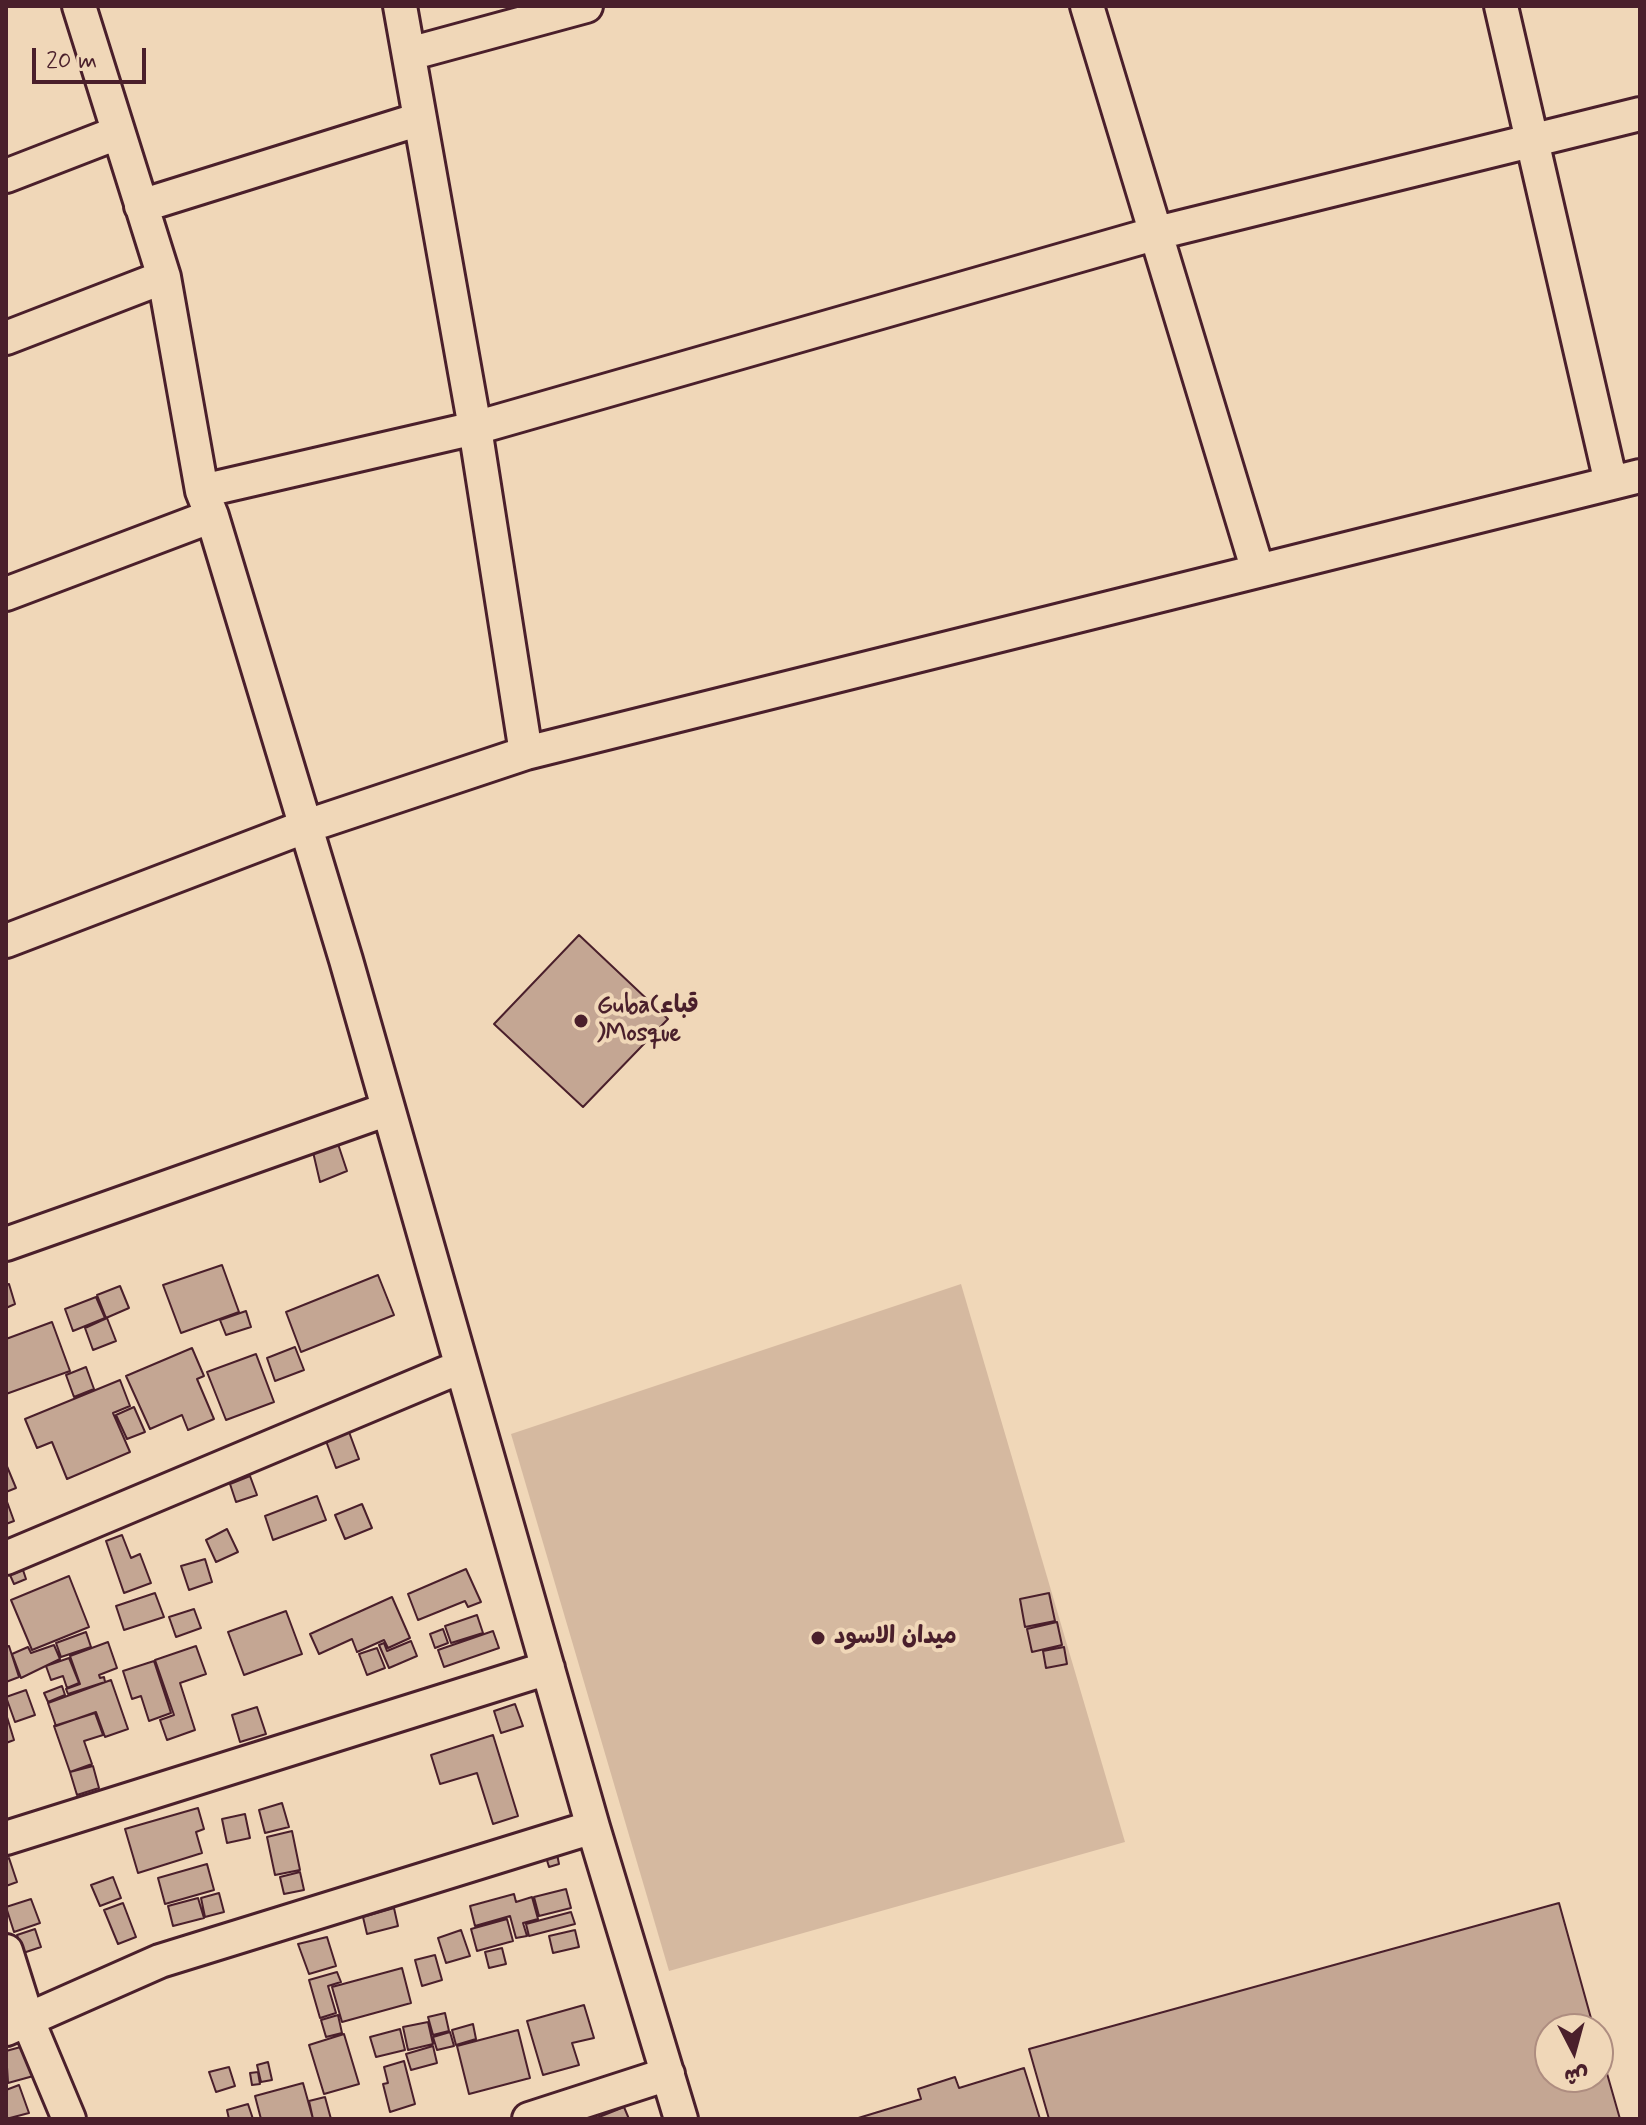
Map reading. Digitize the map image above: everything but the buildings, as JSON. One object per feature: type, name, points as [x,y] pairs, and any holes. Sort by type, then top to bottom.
[{"type":"street","points":[[79,6],[164,277],[207,504],[388,1109],[593,1827],[681,2119]]},
{"type":"street","points":[[400,6],[475,428],[526,753]]},
{"type":"street","points":[[409,54],[586,6]]},
{"type":"street","points":[[1087,6],[1258,571]]},
{"type":"street","points":[[6,941],[304,827],[526,753],[1625,479],[1531,141],[1501,6]]},
{"type":"street","points":[[6,594],[207,504],[1157,233],[1640,114]]},
{"type":"street","points":[[141,206],[420,119]]},
{"type":"street","points":[[6,176],[117,133]]},
{"type":"street","points":[[6,338],[164,277]]},
{"type":"street","points":[[6,1244],[388,1109]]},
{"type":"street","points":[[6,1558],[460,1367]]},
{"type":"street","points":[[6,1838],[548,1668]]},
{"type":"street","points":[[17,2025],[160,1961],[593,1827]]},
{"type":"street","points":[[6,1951],[17,2025],[69,2119]]},
{"type":"street","points":[[529,2119],[668,2074]]},
{"type":"shaded area","name":"ميدان الاسود","points":[[961,1284],[1125,1842],[669,1971],[511,1434]]},
{"type":"place","name":"Guba(قباء )Mosque","points":[[581,1021]]},
{"type":"place","name":"ميدان الاسود","points":[[818,1638]]}]
